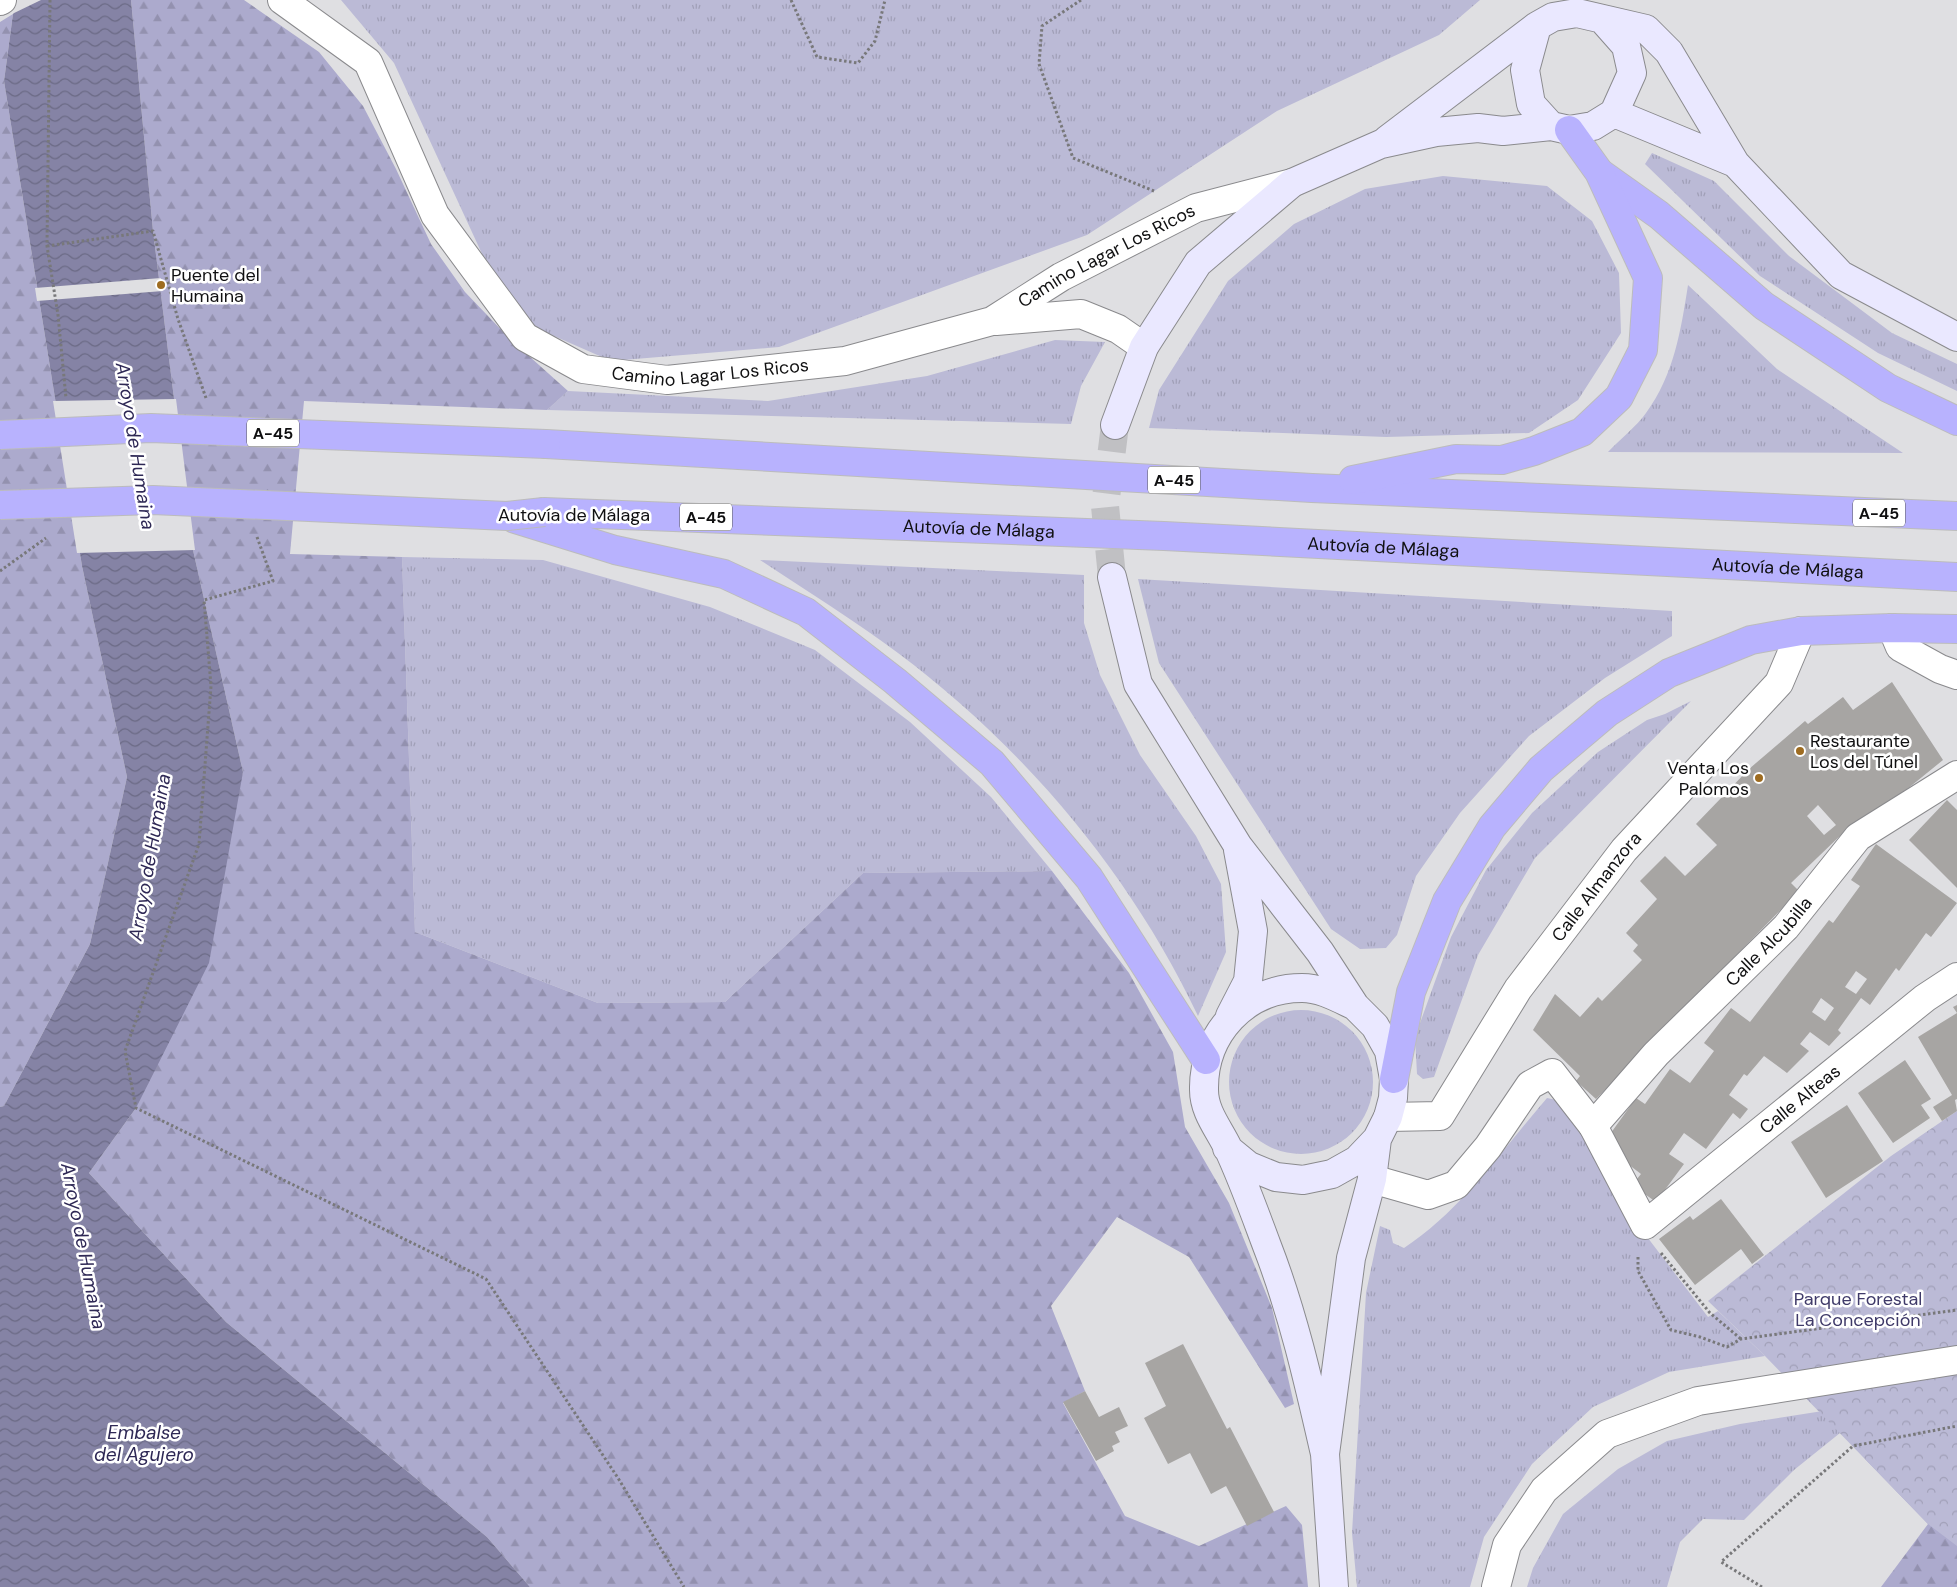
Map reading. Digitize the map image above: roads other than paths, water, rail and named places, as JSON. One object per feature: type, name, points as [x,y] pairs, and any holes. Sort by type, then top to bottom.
[{"type":"highway","points":[[1560,128],[1599,172],[1659,215],[1764,306],[1888,388],[1957,421]]},
{"type":"highway","points":[[1312,488],[1456,459],[1502,460],[1534,451],[1582,432],[1619,397],[1642,350],[1648,278],[1599,172]]},
{"type":"highway","name":"A-45","points":[[0,435],[151,428],[546,444],[1312,488],[1957,516]]},
{"type":"highway","name":"Autovía de Málaga","points":[[0,505],[153,500],[507,516],[544,520],[1234,539],[1957,577]]},
{"type":"highway","points":[[544,520],[615,550],[724,574],[806,612],[895,681],[992,763],[1089,878],[1206,1060]]},
{"type":"highway","points":[[1394,1079],[1411,992],[1448,901],[1492,827],[1541,769],[1607,713],[1668,673],[1750,640],[1801,631],[1892,628],[1957,629]]},
{"type":"street","name":"Camino Lagar Los Ricos","points":[[282,0],[368,62],[435,216],[525,337],[583,369],[667,380],[845,361],[992,321],[1061,277],[1196,208],[1292,183]]},
{"type":"street","points":[[1381,144],[1537,26],[1553,17],[1577,12],[1603,20],[1646,29],[1669,52],[1735,163],[1841,275],[1957,337]]},
{"type":"street","points":[[1115,425],[1144,347],[1198,264],[1292,183],[1381,144],[1436,132],[1478,128],[1503,131],[1593,126],[1614,113],[1632,73],[1626,46],[1603,20]]},
{"type":"street","points":[[1537,26],[1525,70],[1531,104],[1560,128]]},
{"type":"street","points":[[1614,113],[1735,163]]},
{"type":"street","points":[[992,321],[1081,314],[1118,329],[1144,347]]},
{"type":"street","points":[[1112,577],[1138,684],[1238,846],[1320,952],[1355,1006],[1375,1026],[1389,1051],[1394,1079],[1393,1098],[1382,1128],[1372,1179],[1351,1258],[1325,1454],[1334,1587]]},
{"type":"street","points":[[1892,628],[1900,647],[1940,669],[1957,674]]},
{"type":"street","name":"Calle Almanzora","points":[[1382,1128],[1440,1116],[1524,981],[1624,850],[1779,683],[1801,631]]},
{"type":"street","name":"Calle Alcubilla","points":[[1593,1126],[1656,1054],[1786,927],[1858,837],[1957,775]]},
{"type":"street","points":[[1238,846],[1253,931],[1248,982],[1228,1019],[1215,1038],[1206,1060],[1204,1091],[1211,1121],[1227,1148],[1268,1248],[1299,1343],[1325,1454]]},
{"type":"street","name":"Calle Alteas","points":[[1593,1126],[1645,1225],[1925,998],[1957,977]]},
{"type":"street","points":[[1228,1019],[1250,1002],[1275,991],[1303,988],[1330,993],[1355,1006]]},
{"type":"street","points":[[1372,1179],[1428,1195],[1456,1184],[1488,1147],[1530,1085],[1552,1073],[1593,1126]]},
{"type":"street","points":[[1227,1148],[1250,1166],[1276,1177],[1304,1180],[1332,1174],[1357,1160],[1382,1128]]},
{"type":"street","points":[[1496,1587],[1507,1545],[1544,1490],[1608,1434],[1698,1400],[1957,1360]]},
{"type":"water","points":[[20,0],[131,0],[153,231],[193,550],[243,772],[209,963],[136,1108],[89,1173],[226,1322],[487,1537],[530,1587],[0,1587],[0,1107],[4,1106],[90,944],[127,777],[82,566],[4,81],[13,14]]},
{"type":"tunnel","points":[[1112,577],[1105,506],[1115,425]]},
{"type":"place","name":"Puente del Humaina","points":[[161,285]]},
{"type":"place","name":"Restaurante Los del Túnel","points":[[1800,751]]},
{"type":"place","name":"Venta Los Palomos","points":[[1759,778]]},
{"type":"water label","name":"Arroyo de Humaina","points":[[136,446]]},
{"type":"water label","name":"Arroyo de Humaina","points":[[149,857]]},
{"type":"water label","name":"Arroyo de Humaina","points":[[84,1246]]},
{"type":"water label","name":"Embalse del Agujero","points":[[144,1443]]},
{"type":"park label","name":"Parque Forestal La Concepción","points":[[1858,1309]]}]
